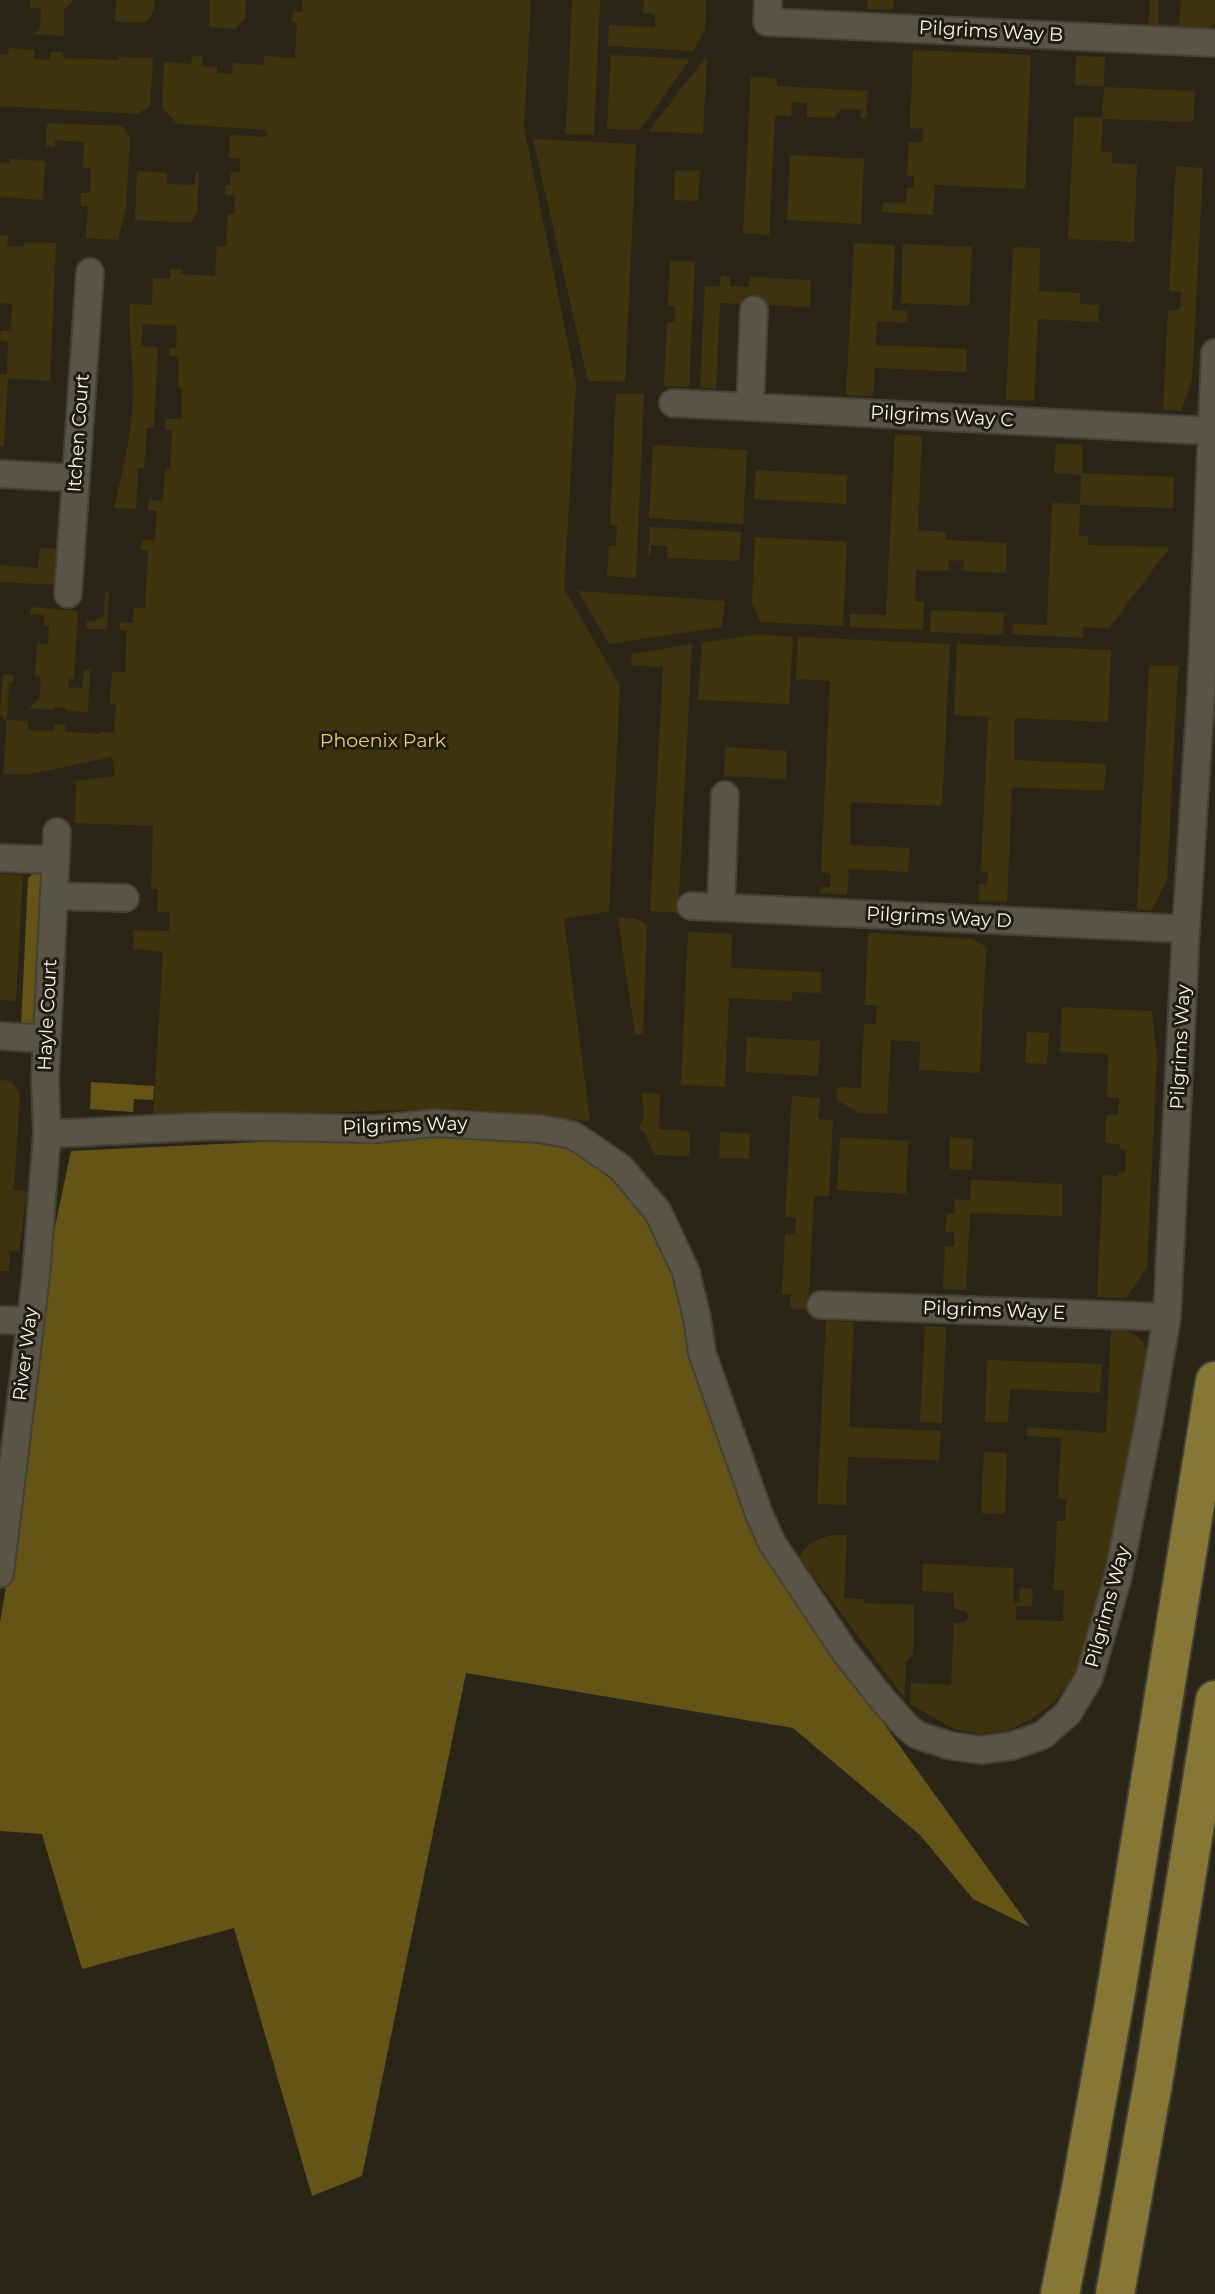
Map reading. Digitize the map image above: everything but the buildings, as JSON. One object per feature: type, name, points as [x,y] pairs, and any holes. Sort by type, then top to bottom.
[{"type":"main road","points":[[1060,2294],[1082,2188],[1115,1998],[1215,1381]]},
{"type":"main road","points":[[1115,2294],[1153,2083],[1215,1700]]},
{"type":"street","name":"Pilgrims Way B","points":[[768,11],[1215,43]]},
{"type":"street","name":"Itchen Court","points":[[68,594],[90,272]]},
{"type":"street","points":[[750,407],[754,310]]},
{"type":"street","name":"Pilgrims Way","points":[[47,1134],[216,1126],[377,1129],[433,1123],[487,1124],[572,1135],[621,1168],[658,1212],[686,1272],[702,1353],[727,1427],[772,1543],[845,1652],[906,1727],[917,1735],[951,1746],[981,1750],[1012,1746],[1043,1735],[1068,1713],[1089,1678],[1118,1577],[1167,1317],[1206,597],[1210,431],[1215,353]]},
{"type":"street","name":"Pilgrims Way C","points":[[673,403],[1210,431]]},
{"type":"street","points":[[0,474],[76,478]]},
{"type":"street","points":[[721,907],[725,794]]},
{"type":"street","name":"Hayle Court","points":[[47,1134],[45,1079],[57,832]]},
{"type":"street","points":[[2,858],[56,860]]},
{"type":"street","points":[[54,896],[125,898]]},
{"type":"street","name":"Pilgrims Way D","points":[[691,906],[1186,929]]},
{"type":"street","points":[[0,1037],[47,1039]]},
{"type":"street","name":"River Way","points":[[0,1574],[30,1321],[47,1134]]},
{"type":"street","name":"Pilgrims Way E","points":[[821,1305],[1167,1317]]},
{"type":"street","points":[[0,1320],[30,1321]]},
{"type":"green space","points":[[31,0],[73,0],[64,9],[64,36],[34,34],[40,28],[41,8],[30,8]]},
{"type":"green space","points":[[116,0],[155,0],[154,9],[151,16],[142,22],[115,21]]},
{"type":"green space","points":[[210,0],[246,0],[245,19],[235,29],[209,27]]},
{"type":"green space","name":"Phoenix Park","points":[[303,0],[531,0],[524,127],[576,383],[564,589],[620,685],[609,911],[564,919],[590,1121],[456,1108],[153,1119],[163,952],[133,949],[134,930],[169,931],[170,912],[157,912],[158,889],[151,889],[153,826],[75,823],[76,781],[115,776],[112,757],[25,775],[3,774],[7,722],[0,715],[3,674],[14,675],[13,682],[9,683],[7,720],[28,721],[28,730],[53,731],[54,724],[65,725],[65,732],[114,733],[116,704],[110,704],[112,672],[125,672],[127,631],[120,630],[120,622],[133,623],[134,608],[145,608],[148,551],[141,550],[142,540],[155,540],[157,511],[148,510],[149,500],[163,501],[165,469],[170,469],[172,430],[165,429],[166,419],[181,419],[179,357],[169,356],[170,348],[176,348],[177,326],[143,324],[141,346],[158,347],[154,428],[147,428],[144,468],[138,468],[136,509],[114,508],[132,416],[130,304],[152,305],[153,278],[170,278],[170,269],[181,269],[181,274],[215,276],[217,246],[226,246],[228,214],[234,214],[235,196],[225,195],[225,185],[230,185],[231,172],[240,172],[240,159],[229,158],[230,135],[267,137],[266,130],[177,124],[162,107],[164,62],[191,64],[192,56],[203,57],[202,66],[217,67],[217,73],[232,74],[233,63],[264,65],[264,56],[295,58],[297,23],[292,22],[293,12],[302,12]]},
{"type":"green space","points":[[572,0],[600,0],[594,135],[566,134]]},
{"type":"green space","points":[[644,0],[706,0],[705,30],[693,51],[608,46],[609,25],[655,27],[655,14],[643,13]]},
{"type":"green space","points":[[868,0],[894,0],[893,10],[867,9]]},
{"type":"green space","points":[[1150,0],[1159,0],[1158,24],[1179,25],[1181,0],[1215,0],[1215,23],[1205,36],[1148,30]]},
{"type":"green space","points":[[9,48],[34,50],[34,59],[50,60],[51,52],[63,52],[63,58],[119,60],[119,52],[121,57],[153,58],[150,106],[137,114],[0,106],[0,54],[8,55]]},
{"type":"green space","points":[[913,50],[1031,55],[1025,189],[935,185],[933,215],[882,212],[883,202],[906,203],[907,188],[914,188],[914,176],[907,175],[909,142],[922,142],[923,129],[910,128]]},
{"type":"green space","points":[[611,55],[690,59],[640,130],[607,129]]},
{"type":"green space","points":[[1076,56],[1105,57],[1104,87],[1075,85]]},
{"type":"green space","points":[[704,59],[707,59],[703,134],[649,131]]},
{"type":"green space","points":[[751,77],[777,78],[777,86],[868,91],[866,118],[861,118],[861,110],[842,109],[836,114],[836,118],[807,117],[807,103],[792,102],[791,116],[775,115],[769,235],[743,233]]},
{"type":"green space","points":[[1104,87],[1195,91],[1193,122],[1103,119],[1101,151],[1112,152],[1112,163],[1137,164],[1134,242],[1068,239],[1074,117],[1102,118]]},
{"type":"green space","points":[[47,123],[122,126],[130,137],[126,207],[118,240],[86,238],[88,206],[81,206],[81,193],[90,193],[91,168],[83,167],[84,142],[55,140],[55,147],[46,146]]},
{"type":"green space","points":[[533,139],[636,144],[625,382],[588,381]]},
{"type":"green space","points":[[790,155],[864,159],[861,224],[787,220]]},
{"type":"green space","points":[[10,159],[45,161],[43,200],[0,197],[0,162],[10,163]]},
{"type":"green space","points":[[1176,166],[1203,168],[1192,380],[1181,411],[1163,410],[1168,310],[1180,308],[1181,292],[1169,291]]},
{"type":"green space","points":[[675,170],[700,171],[698,201],[674,200]]},
{"type":"green space","points":[[137,171],[167,173],[167,184],[195,185],[196,171],[199,171],[197,213],[190,223],[135,220]]},
{"type":"green space","points":[[0,235],[8,236],[7,246],[24,247],[25,242],[56,243],[50,381],[8,378],[4,446],[0,446],[0,374],[7,374],[8,342],[0,341],[1,331],[11,331],[12,304],[0,303]]},
{"type":"green space","points":[[854,243],[895,245],[892,310],[907,311],[907,323],[877,321],[876,345],[967,349],[966,372],[875,368],[873,396],[846,395]]},
{"type":"green space","points":[[903,244],[972,247],[969,306],[901,303]]},
{"type":"green space","points":[[1013,247],[1040,248],[1039,291],[1080,293],[1080,304],[1099,305],[1098,322],[1038,319],[1034,401],[1006,400]]},
{"type":"green space","points":[[670,261],[695,262],[689,387],[664,386],[667,323],[675,322],[675,307],[668,306]]},
{"type":"green space","points":[[721,275],[730,276],[730,286],[749,287],[750,277],[811,280],[810,307],[720,303],[716,389],[700,388],[705,286],[720,287]]},
{"type":"green space","points":[[616,393],[644,394],[636,578],[607,576],[609,546],[616,546],[617,525],[610,525]]},
{"type":"green space","points":[[895,434],[922,436],[918,530],[946,532],[946,540],[1007,543],[1006,573],[963,571],[964,561],[949,560],[948,571],[916,570],[915,601],[924,602],[923,630],[850,627],[850,614],[886,615]]},
{"type":"green space","points":[[1056,444],[1083,445],[1082,473],[1174,477],[1173,508],[1080,505],[1079,536],[1088,536],[1088,545],[1170,547],[1109,628],[1083,627],[1083,638],[1013,634],[1013,624],[1047,625],[1052,503],[1080,504],[1081,475],[1054,473]]},
{"type":"green space","points":[[653,445],[747,450],[743,524],[649,518]]},
{"type":"green space","points":[[756,470],[847,475],[846,504],[754,499]]},
{"type":"green space","points":[[650,527],[741,532],[739,561],[667,558],[667,546],[651,545],[648,557]]},
{"type":"green space","points":[[755,537],[847,542],[843,626],[760,622],[752,603]]},
{"type":"green space","points":[[40,548],[59,549],[56,585],[0,582],[0,565],[38,568]]},
{"type":"green space","points":[[109,590],[107,629],[86,629],[87,621],[94,622],[104,615],[105,593]]},
{"type":"green space","points":[[578,591],[725,601],[722,627],[609,644]]},
{"type":"green space","points":[[31,607],[78,611],[74,679],[69,679],[68,687],[82,688],[84,670],[90,670],[88,712],[66,711],[66,708],[54,707],[53,710],[29,708],[39,699],[41,677],[35,676],[37,644],[48,644],[49,626],[44,625],[44,615],[30,614]]},
{"type":"green space","points":[[931,610],[1004,613],[1003,635],[930,632]]},
{"type":"green space","points":[[758,634],[793,637],[789,704],[698,700],[702,643]]},
{"type":"green space","points":[[798,637],[950,644],[942,806],[851,802],[850,845],[910,848],[908,872],[849,869],[847,895],[820,893],[821,887],[830,887],[831,873],[821,872],[830,681],[796,679]]},
{"type":"green space","points":[[692,644],[678,913],[650,911],[663,667],[631,665],[632,654]]},
{"type":"green space","points":[[957,644],[1111,650],[1108,722],[1015,718],[1014,760],[1106,764],[1104,791],[1012,787],[1007,902],[979,901],[979,884],[987,884],[988,872],[981,871],[988,717],[954,715]]},
{"type":"green space","points":[[1149,665],[1178,666],[1167,880],[1152,910],[1137,910]]},
{"type":"green space","points":[[725,747],[787,751],[786,779],[724,776]]},
{"type":"green space","points":[[0,874],[23,875],[16,1001],[0,1000]]},
{"type":"green space","points":[[618,918],[635,918],[647,925],[643,1035],[635,1034]]},
{"type":"green space","points":[[688,932],[732,934],[731,968],[821,972],[821,993],[792,992],[792,1001],[729,998],[725,1087],[681,1085]]},
{"type":"green space","points":[[868,933],[973,939],[986,947],[980,1073],[919,1070],[920,1042],[891,1040],[887,1114],[859,1113],[837,1100],[837,1087],[861,1088],[864,1024],[876,1024],[877,1005],[865,1005]]},
{"type":"green space","points":[[1062,1007],[1152,1011],[1157,1056],[1147,1268],[1126,1298],[1097,1297],[1103,1175],[1118,1176],[1119,1173],[1125,1172],[1126,1150],[1120,1149],[1120,1144],[1105,1143],[1106,1115],[1118,1115],[1119,1098],[1107,1097],[1108,1054],[1060,1052]]},
{"type":"green space","points":[[1027,1032],[1049,1033],[1047,1064],[1025,1063]]},
{"type":"green space","points":[[747,1037],[820,1041],[818,1076],[745,1072]]},
{"type":"green space","points":[[0,1080],[11,1081],[20,1093],[14,1190],[27,1191],[19,1251],[10,1251],[9,1271],[0,1271]]},
{"type":"green space","points":[[642,1093],[660,1094],[659,1129],[690,1131],[689,1156],[654,1155],[645,1133],[639,1128],[644,1116]]},
{"type":"green space","points":[[792,1096],[820,1098],[818,1119],[833,1120],[829,1196],[814,1196],[808,1310],[790,1309],[791,1295],[782,1294],[785,1234],[795,1235],[796,1218],[785,1217]]},
{"type":"green space","points":[[720,1132],[750,1134],[749,1159],[719,1158]]},
{"type":"green space","points":[[840,1137],[908,1141],[906,1194],[837,1190]]},
{"type":"green space","points":[[950,1137],[973,1139],[972,1170],[949,1169]]},
{"type":"green space","points":[[971,1180],[1063,1184],[1062,1216],[970,1213],[966,1290],[943,1289],[945,1246],[954,1246],[954,1232],[945,1232],[947,1214],[954,1214],[955,1199],[970,1200]]},
{"type":"green space","points":[[826,1321],[854,1322],[849,1427],[941,1431],[939,1460],[848,1457],[846,1505],[817,1504]]},
{"type":"green space","points":[[925,1326],[946,1327],[942,1423],[920,1422]]},
{"type":"green space","points":[[1111,1329],[1131,1333],[1142,1341],[1147,1354],[1148,1374],[1093,1631],[1075,1675],[1055,1701],[1033,1718],[1007,1731],[980,1734],[954,1729],[910,1704],[911,1683],[951,1685],[954,1623],[964,1623],[969,1617],[966,1611],[954,1609],[954,1593],[922,1591],[923,1564],[1014,1568],[1013,1603],[1019,1603],[1020,1588],[1033,1589],[1032,1606],[1016,1606],[1016,1620],[1063,1621],[1064,1590],[1054,1590],[1057,1521],[1065,1521],[1066,1499],[1058,1498],[1061,1438],[1027,1436],[1027,1427],[1106,1433]]},
{"type":"green space","points":[[987,1360],[1102,1364],[1100,1393],[1010,1389],[1008,1423],[985,1422]]},
{"type":"green space","points":[[984,1452],[1007,1453],[1005,1514],[981,1513]]},
{"type":"green space","points":[[834,1535],[847,1535],[844,1598],[864,1599],[864,1603],[914,1605],[913,1655],[906,1662],[904,1698],[800,1558],[805,1548],[813,1542]]},
{"type":"shaded area","points":[[34,873],[45,876],[39,1016],[33,1028],[21,1027],[28,878]]},
{"type":"shaded area","points":[[91,1082],[154,1086],[153,1100],[134,1099],[133,1112],[90,1109]]},
{"type":"shaded area","points":[[451,1133],[579,1149],[626,1184],[671,1267],[693,1344],[766,1560],[1030,1927],[973,1899],[920,1835],[793,1728],[466,1673],[362,2176],[312,2196],[234,1928],[82,1969],[42,1834],[0,1831],[0,1623],[15,1531],[45,1274],[71,1151]]}]
